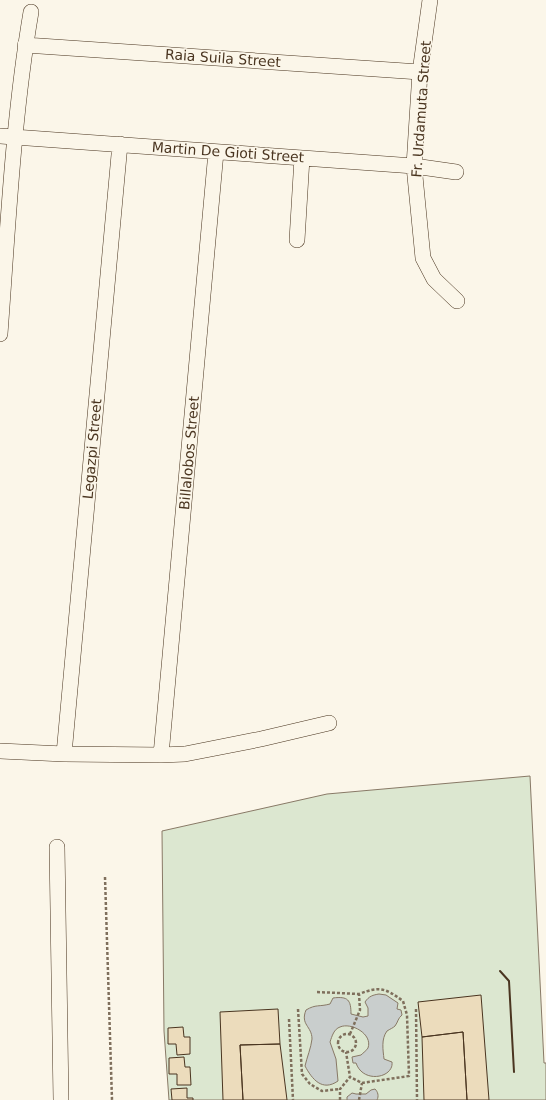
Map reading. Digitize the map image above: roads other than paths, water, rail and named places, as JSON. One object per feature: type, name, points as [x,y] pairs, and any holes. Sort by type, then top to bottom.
[{"type":"street","name":"Fr. Urdamuta Street","points":[[430,0],[420,72],[414,166],[423,258],[434,279],[457,301]]},
{"type":"street","points":[[0,334],[16,136],[25,44],[31,12]]},
{"type":"street","name":"Raia Suila Street","points":[[25,44],[420,72]]},
{"type":"street","name":"Martin De Gioti Street","points":[[0,136],[414,166],[456,172]]},
{"type":"street","name":"Legazpi Street","points":[[64,754],[120,144]]},
{"type":"street","name":"Billalobos Street","points":[[161,755],[216,152]]},
{"type":"street","points":[[297,240],[302,158]]},
{"type":"street","points":[[0,751],[64,754],[161,755],[192,752],[328,724]]},
{"type":"street","points":[[57,847],[61,1100]]}]
